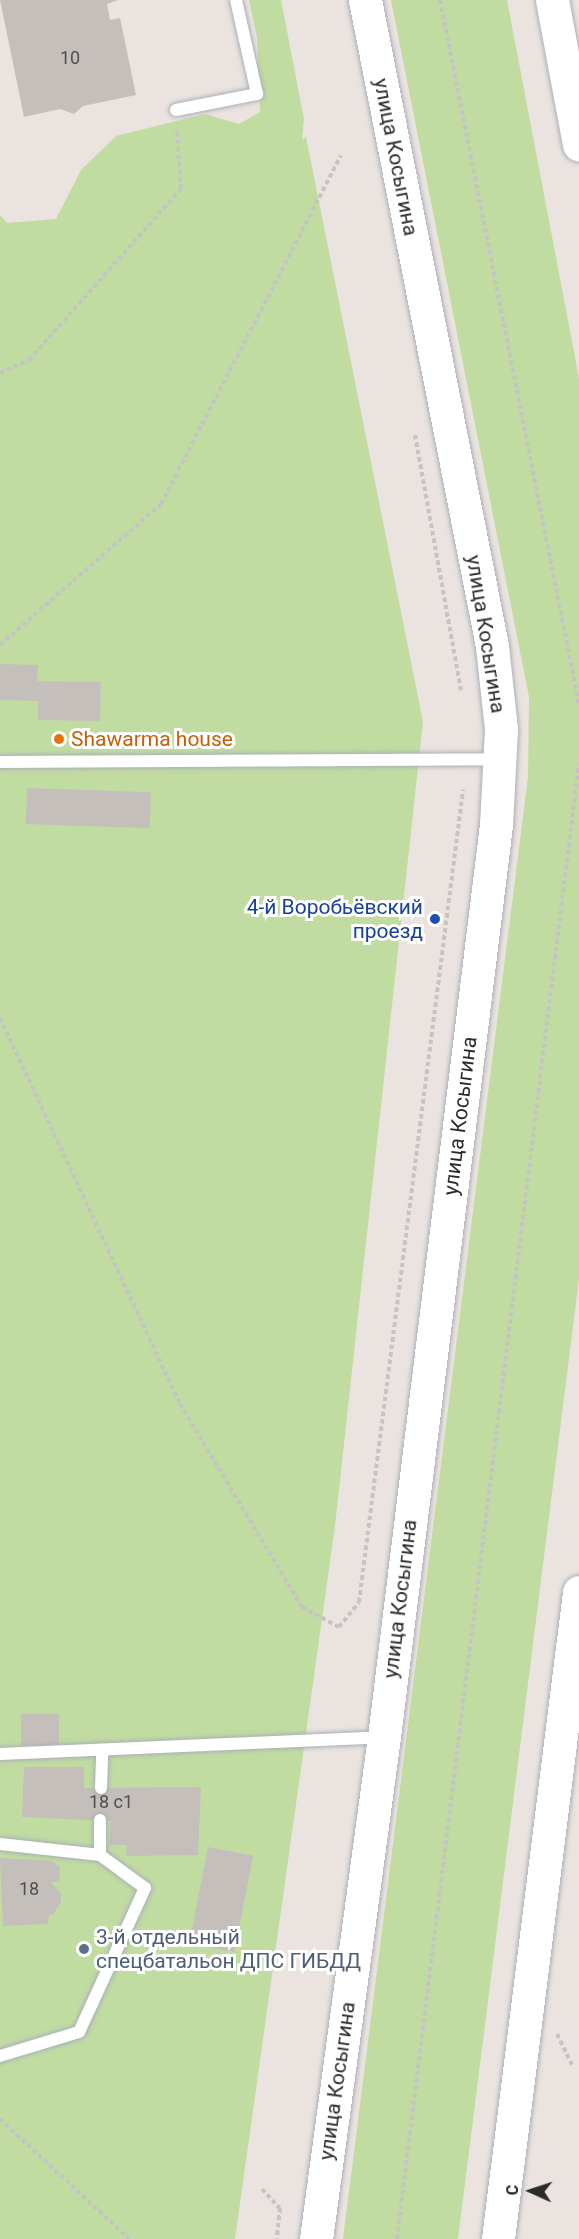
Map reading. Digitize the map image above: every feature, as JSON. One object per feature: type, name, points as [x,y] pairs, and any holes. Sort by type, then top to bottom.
[{"type":"main road","name":"улица Косыгина","points":[[316,2239],[384,1737],[496,825],[501,729],[492,646],[364,0]]},
{"type":"main road","points":[[552,0],[579,144]]},
{"type":"main road","points":[[498,2239],[579,1592]]},
{"type":"lane","points":[[176,110],[257,94],[236,0]]},
{"type":"lane","points":[[0,762],[500,759]]},
{"type":"lane","points":[[0,1754],[384,1737]]},
{"type":"lane","points":[[101,1788],[102,1750]]},
{"type":"lane","points":[[100,1820],[100,1855]]},
{"type":"lane","points":[[0,1844],[100,1855],[146,1888],[79,2032],[0,2056]]},
{"type":"path","points":[[440,0],[579,705]]},
{"type":"path","points":[[0,373],[29,360],[181,189],[176,110]]},
{"type":"path","points":[[0,645],[161,504],[341,156]]},
{"type":"path","points":[[412,424],[462,695]]},
{"type":"path","points":[[0,1018],[180,1404],[302,1607],[339,1628],[359,1602],[467,759]]},
{"type":"path","points":[[398,2239],[579,764]]},
{"type":"path","points":[[555,2030],[572,2065]]},
{"type":"path","points":[[0,2119],[129,2239]]},
{"type":"path","points":[[262,2189],[280,2208],[277,2239]]},
{"type":"green space","points":[[249,0],[281,0],[304,119],[302,140],[306,137],[423,722],[335,1526],[235,2239],[0,2239],[0,215],[7,223],[56,219],[81,170],[116,136],[205,114],[239,124],[260,112],[257,37]]},
{"type":"green space","points":[[391,0],[507,0],[579,378],[579,1279],[458,2239],[343,2239],[528,777],[529,697]]},
{"type":"building","points":[[0,0],[118,0],[107,4],[110,20],[120,18],[136,95],[83,106],[74,114],[60,109],[24,117]]},
{"type":"building","points":[[0,664],[38,665],[37,681],[101,682],[100,721],[38,720],[38,701],[0,700]]},
{"type":"building","points":[[27,788],[151,792],[150,828],[26,824]]},
{"type":"building","points":[[21,1714],[59,1714],[59,1745],[21,1745]]},
{"type":"building","points":[[24,1767],[84,1767],[84,1788],[201,1787],[198,1855],[126,1856],[127,1845],[109,1845],[111,1821],[22,1817]]},
{"type":"building","points":[[208,1847],[253,1856],[234,1952],[189,1943]]},
{"type":"building","points":[[0,1858],[52,1861],[60,1867],[59,1882],[51,1882],[61,1894],[61,1902],[53,1915],[49,1915],[48,1924],[3,1926]]},
{"type":"place","name":"Shawarma house","points":[[59,739]]},
{"type":"place","name":"4-й Воробьёвский проезд","points":[[435,919]]},
{"type":"place","name":"3-й отдельный спецбатальон ДПС ГИБДД","points":[[84,1949]]}]
